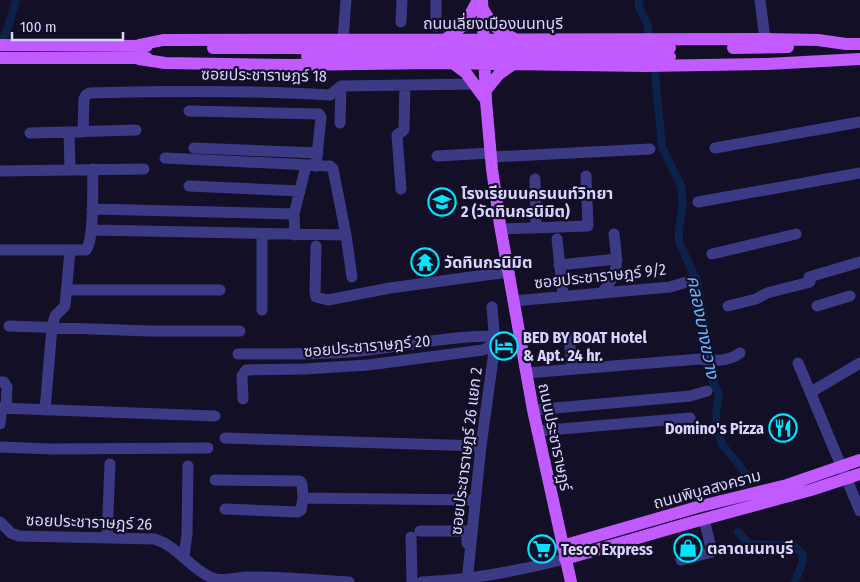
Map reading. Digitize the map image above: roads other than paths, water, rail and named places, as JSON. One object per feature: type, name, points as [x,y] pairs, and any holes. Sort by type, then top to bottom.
[{"type":"main road","name":"ถนนประชาราษฎร์","points":[[481,3],[484,39],[482,92],[501,229],[537,431],[571,582]]},
{"type":"main road","points":[[446,39],[465,24],[481,3],[489,20],[496,29],[521,39],[516,51],[520,59],[529,64]]},
{"type":"main road","points":[[431,39],[439,42],[442,49],[440,59],[433,64]]},
{"type":"main road","name":"ถนนเลี่ยงเมืองนนทบุรี","points":[[139,59],[165,63],[290,65],[529,64],[646,66],[666,53],[765,39],[818,40],[846,44]]},
{"type":"main road","name":"ถนนเลี่ยงเมืองนนทบุรี","points":[[139,45],[163,40],[642,40],[666,53],[860,44]]},
{"type":"main road","name":"ถนนเลี่ยงเมืองนนทบุรี","points":[[3,45],[139,45],[214,52],[666,53],[831,60],[860,59]]},
{"type":"main road","name":"ถนนเลี่ยงเมืองนนทบุรี","points":[[4,58],[139,59],[214,52]]},
{"type":"main road","points":[[454,64],[466,73],[482,92],[499,74],[512,65]]},
{"type":"main road","name":"ถนนพิบูลสงคราม","points":[[562,546],[701,506],[787,485],[860,460]]},
{"type":"main road","name":"ถนนพิบูลสงคราม","points":[[565,559],[846,480],[860,474]]},
{"type":"street","points":[[343,39],[346,0]]},
{"type":"street","points":[[401,22],[402,0]]},
{"type":"street","points":[[436,0],[436,26]]},
{"type":"street","points":[[760,0],[765,39]]},
{"type":"street","points":[[401,189],[397,135],[404,130],[405,85]]},
{"type":"street","name":"ซอยประชาราษฎร์ 18","points":[[83,132],[84,99],[90,93],[252,91],[330,95],[341,86],[405,85],[482,92]]},
{"type":"street","points":[[340,124],[341,86]]},
{"type":"street","points":[[189,111],[319,114],[322,117],[318,152],[300,191],[294,214],[294,235]]},
{"type":"street","points":[[714,148],[860,122]]},
{"type":"street","points":[[30,133],[136,130]]},
{"type":"street","points":[[69,132],[70,170]]},
{"type":"street","points":[[194,148],[318,152]]},
{"type":"street","points":[[437,156],[650,149]]},
{"type":"street","points":[[164,158],[328,166],[333,169],[352,277]]},
{"type":"street","points":[[0,250],[86,250],[92,230],[93,169]]},
{"type":"street","points":[[0,171],[144,169]]},
{"type":"street","points":[[698,202],[860,172]]},
{"type":"street","points":[[501,229],[588,226],[586,176]]},
{"type":"street","points":[[535,179],[536,228]]},
{"type":"street","points":[[189,186],[300,191]]},
{"type":"street","points":[[92,209],[294,214]]},
{"type":"street","points":[[92,230],[346,235]]},
{"type":"street","points":[[262,234],[262,310]]},
{"type":"street","points":[[602,292],[610,283],[617,270],[614,234]]},
{"type":"street","points":[[712,254],[796,234]]},
{"type":"street","points":[[556,239],[563,296]]},
{"type":"street","points":[[316,246],[315,292],[316,297],[320,300],[390,288],[508,272]]},
{"type":"street","points":[[45,410],[52,327],[55,316],[65,306],[70,251]]},
{"type":"street","points":[[559,265],[616,259]]},
{"type":"street","points":[[728,306],[756,299],[767,293],[860,262]]},
{"type":"street","name":"ซอยประชาราษฎร์ 9/2","points":[[513,301],[670,287],[690,281]]},
{"type":"street","points":[[67,290],[220,290]]},
{"type":"street","points":[[817,306],[850,296]]},
{"type":"street","name":"ซอยประชาราษฎร์ 26 แยก 2","points":[[468,577],[469,543],[495,340],[492,306]]},
{"type":"street","points":[[9,326],[149,331],[240,330]]},
{"type":"street","points":[[238,354],[323,354],[416,344],[468,336],[495,340]]},
{"type":"street","points":[[569,336],[572,368]]},
{"type":"street","name":"ซอยประชาราษฎร์ 20","points":[[243,399],[242,376],[246,370],[368,365],[483,350],[495,340],[519,338]]},
{"type":"street","points":[[526,373],[572,368],[731,359],[740,353]]},
{"type":"street","points":[[798,363],[860,511]]},
{"type":"street","points":[[811,392],[860,363]]},
{"type":"street","points":[[0,382],[4,382],[7,387],[0,424]]},
{"type":"street","points":[[533,410],[690,396],[707,391]]},
{"type":"street","points":[[2,408],[215,416]]},
{"type":"street","points":[[537,431],[690,418]]},
{"type":"street","points":[[225,438],[481,446]]},
{"type":"street","points":[[0,447],[51,449],[208,448]]},
{"type":"street","points":[[107,538],[110,464]]},
{"type":"street","points":[[184,556],[187,534],[188,466]]},
{"type":"street","points":[[215,480],[300,481],[302,484],[303,498],[301,510],[298,512],[225,509]]},
{"type":"street","points":[[303,498],[475,500]]},
{"type":"street","points":[[681,560],[712,552],[704,519]]},
{"type":"street","name":"ซอยประชาราษฎร์ 26","points":[[0,522],[5,535],[156,539],[172,547],[203,574],[214,579],[348,582]]},
{"type":"street","points":[[412,582],[416,534],[467,531],[469,543],[466,557]]},
{"type":"street","points":[[422,582],[492,575],[565,559]]},
{"type":"waterway","points":[[0,47],[16,0]]},
{"type":"waterway","name":"คลองบางขวาง","points":[[639,0],[639,7],[647,23],[650,41]]},
{"type":"waterway","name":"คลองบางขวาง","points":[[654,63],[662,147],[681,186],[683,206],[679,227],[679,242],[697,281],[706,331],[705,352],[710,376],[719,394],[716,414],[717,430],[722,444],[746,474]]},
{"type":"waterway","name":"คลองบางขวาง","points":[[738,532],[749,544],[793,546],[802,553],[803,561],[795,582]]},
{"type":"place","name":"โรงเรียนนครนนท์วิทยา 2 (วัดทินกรนิมิต)","points":[[442,202]]},
{"type":"place","name":"วัดทินกรนิมิต","points":[[425,262]]},
{"type":"place","name":"BED BY BOAT Hotel & Apt. 24 hr.","points":[[504,346]]},
{"type":"place","name":"Domino's Pizza","points":[[783,428]]},
{"type":"place","name":"ตลาดนนทบุรี","points":[[688,548]]},
{"type":"place","name":"Tesco Express","points":[[542,549]]}]
